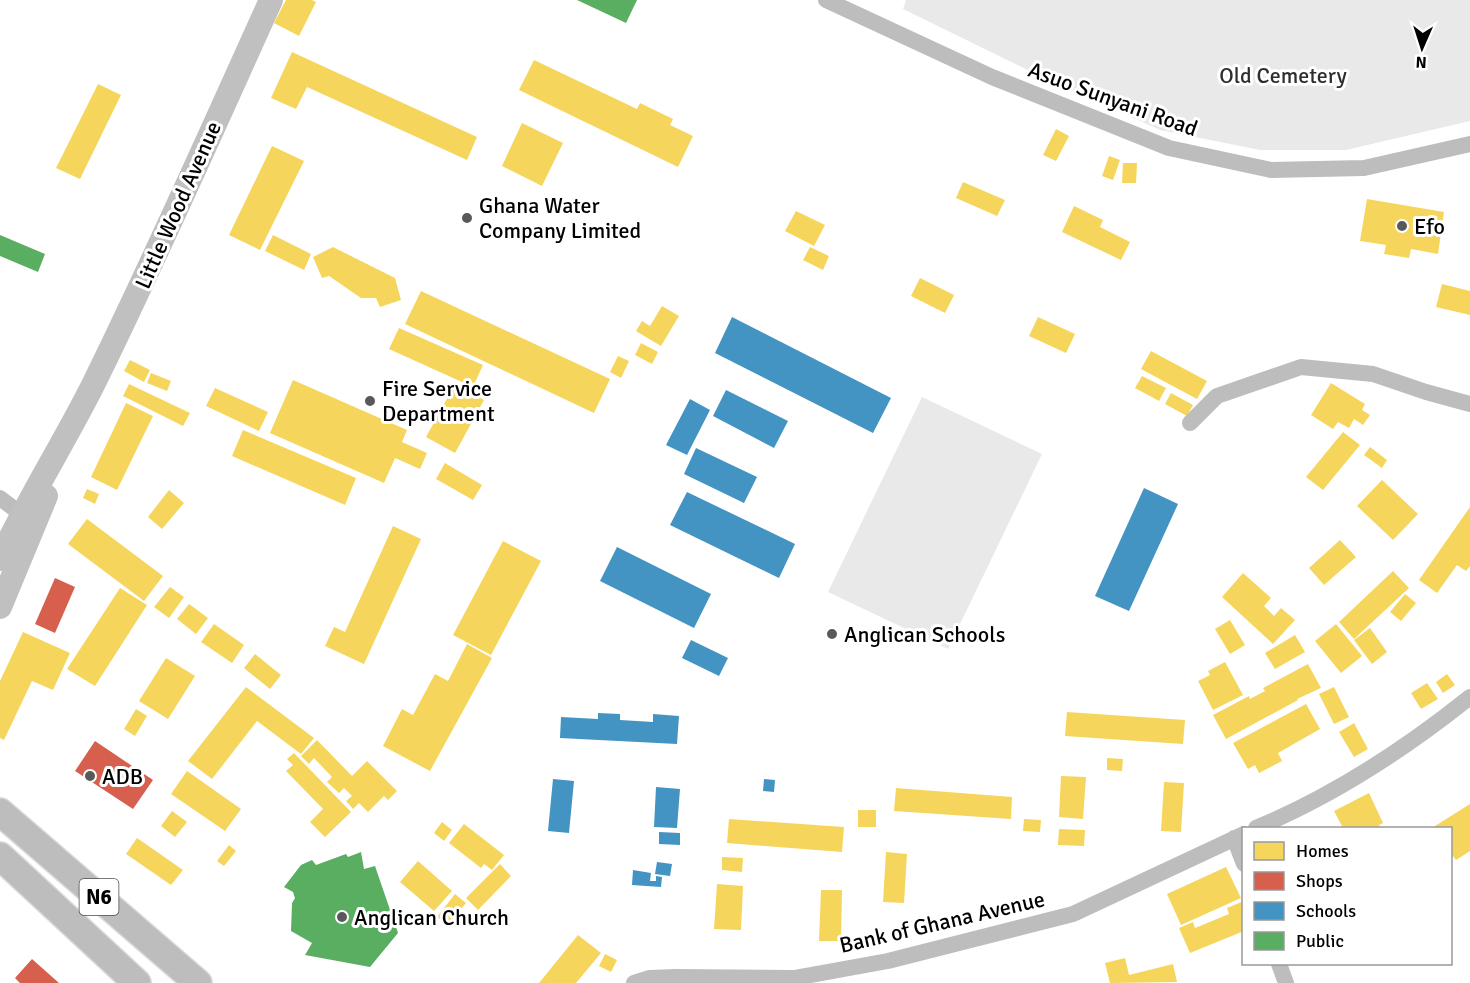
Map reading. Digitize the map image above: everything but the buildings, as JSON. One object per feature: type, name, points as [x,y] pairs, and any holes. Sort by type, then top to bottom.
[{"type":"main road","name":"N6","points":[[0,812],[198,983]]},
{"type":"main road","name":"N6","points":[[0,856],[137,983]]},
{"type":"street","name":"Little Wood Avenue","points":[[0,559],[21,514],[82,408],[135,301],[271,0]]},
{"type":"street","name":"Asuo Sunyani Road","points":[[826,0],[992,77],[1168,148],[1270,170],[1364,168],[1470,144]]},
{"type":"street","points":[[1190,423],[1217,396],[1301,367],[1372,374],[1470,404]]},
{"type":"street","name":"Little Wood Avenue","points":[[0,607],[82,408]]},
{"type":"street","points":[[0,498],[21,514]]},
{"type":"street","points":[[1258,827],[1347,783],[1470,697]]},
{"type":"street","points":[[1239,836],[1242,853]]},
{"type":"street","name":"Bank of Ghana Avenue","points":[[634,983],[651,978],[675,977],[795,980],[888,961],[1073,914],[1239,836]]},
{"type":"street","points":[[1280,965],[1286,983]]},
{"type":"green space","name":"Old Cemetery","points":[[906,0],[1470,0],[1470,121],[1346,150],[1260,150],[1160,130],[1040,76],[903,9]]},
{"type":"green space","points":[[922,397],[1042,454],[948,649],[828,592]]},
{"type":"place","name":"Ghana Water Company Limited","points":[[467,218]]},
{"type":"place","name":"Efo","points":[[1402,226]]},
{"type":"place","name":"Fire Service Department","points":[[370,401]]},
{"type":"place","name":"Anglican Schools","points":[[832,634]]},
{"type":"place","name":"ADB","points":[[90,776]]},
{"type":"place","name":"Anglican Church","points":[[342,917]]}]
